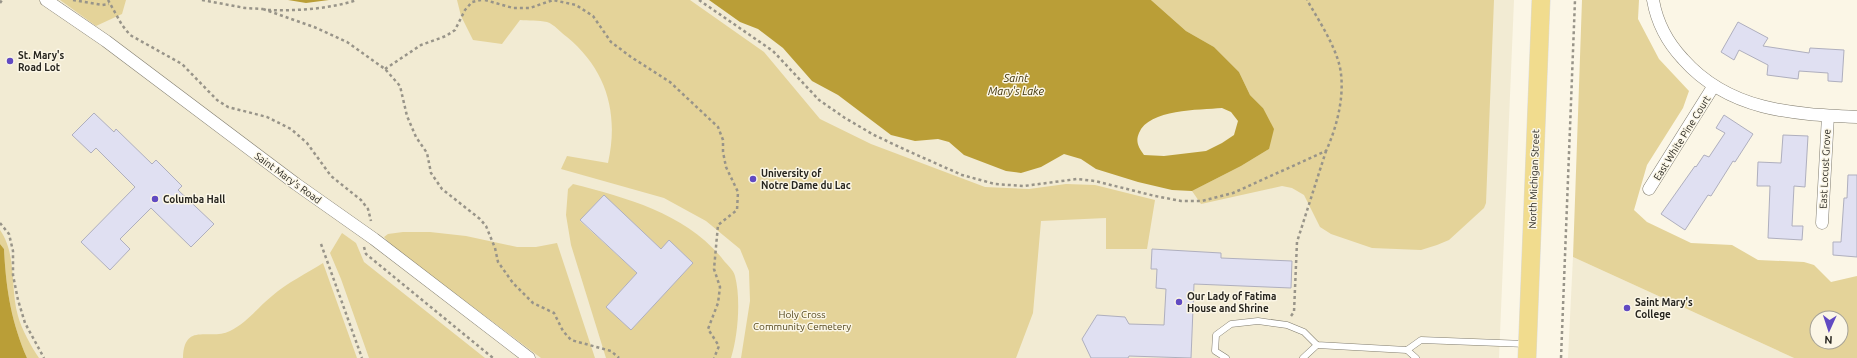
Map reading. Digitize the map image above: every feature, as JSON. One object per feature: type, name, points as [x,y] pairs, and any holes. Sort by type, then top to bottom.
[{"type":"main road","name":"North Michigan Street","points":[[1527,351],[1541,0]]},
{"type":"street","name":"Saint Mary's Road","points":[[46,0],[106,41],[296,184],[380,244],[529,358]]},
{"type":"street","points":[[1653,0],[1662,31],[1674,50],[1689,66],[1713,87],[1733,97],[1762,107],[1797,113],[1857,117]]},
{"type":"street","name":"East White Pine Court","points":[[1650,190],[1713,87]]},
{"type":"street","name":"East Locust Grove","points":[[1822,223],[1828,116]]},
{"type":"lane","points":[[1226,358],[1215,351],[1216,335],[1230,324],[1258,321],[1282,324],[1304,332],[1317,345],[1407,350],[1416,358]]},
{"type":"lane","points":[[1407,350],[1421,340],[1527,351]]},
{"type":"lane","points":[[1303,358],[1317,345]]},
{"type":"path","points":[[73,0],[102,5],[109,4]]},
{"type":"path","points":[[108,0],[109,4],[130,35],[182,64],[217,100],[228,107],[267,117],[292,129],[307,143],[331,176],[361,200],[368,209],[372,225]]},
{"type":"path","points":[[202,0],[245,8],[288,11],[343,5],[357,0]]},
{"type":"path","points":[[385,70],[421,45],[451,33],[455,30],[465,10],[472,2],[481,0]]},
{"type":"path","points":[[485,0],[513,8],[530,8],[553,0],[576,5],[593,16],[611,42],[670,82],[718,127],[723,140],[723,152],[726,167],[738,192],[737,210],[718,225],[714,269],[720,287],[718,304],[708,330],[719,346],[714,358]]},
{"type":"path","points":[[699,0],[773,51],[819,100],[845,118],[874,135],[962,175],[996,184],[1024,186],[1077,179],[1095,181],[1181,201],[1202,200],[1233,192],[1326,151]]},
{"type":"path","points":[[1282,324],[1294,312],[1297,242],[1337,121],[1340,100],[1341,80],[1338,62],[1330,40],[1306,0]]},
{"type":"path","points":[[1562,358],[1575,0]]},
{"type":"path","points":[[263,9],[314,27],[347,42],[385,70],[400,86],[407,116],[416,137],[427,153],[431,174],[442,189],[480,219],[486,226],[495,248],[498,262],[513,283],[533,303],[554,313],[563,330],[571,340],[611,351],[619,358]]},
{"type":"path","points":[[0,223],[9,234],[13,251],[14,275],[18,300],[25,324],[44,358]]},
{"type":"path","points":[[364,243],[366,254],[493,358]]},
{"type":"path","points":[[321,244],[362,358]]},
{"type":"shaded area","name":"University of Notre Dame du Lac","points":[[0,0],[1514,0],[1499,358],[0,358]]},
{"type":"shaded area","name":"Saint Mary's College","points":[[1573,257],[1794,358],[1568,358]]},
{"type":"green space","points":[[60,0],[126,0],[122,14],[96,26]]},
{"type":"green space","name":"Holy Cross Community Cemetery","points":[[457,0],[690,0],[764,52],[820,119],[871,144],[985,187],[1029,189],[1066,184],[1095,185],[1155,200],[1147,249],[1106,249],[1106,218],[1041,221],[1033,313],[1016,358],[741,358],[750,301],[749,271],[740,249],[706,221],[664,198],[561,169],[567,156],[608,163],[612,127],[610,110],[607,94],[592,64],[581,50],[547,22],[520,20],[502,44],[473,40],[461,16]]},
{"type":"green space","points":[[1151,0],[1494,0],[1486,203],[1484,208],[1449,240],[1421,250],[1372,248],[1331,234],[1320,227],[1304,195],[1292,188],[1282,186],[1201,204],[1192,191],[1241,166],[1269,149],[1263,108],[1250,95],[1239,72],[1214,47],[1186,31]]},
{"type":"green space","points":[[1582,0],[1639,0],[1638,19],[1659,59],[1689,91],[1683,108],[1647,165],[1634,210],[1647,222],[1691,243],[1732,245],[1758,260],[1804,262],[1814,265],[1831,282],[1857,276],[1857,358],[1794,358],[1573,257]]},
{"type":"green space","points":[[573,184],[614,195],[653,209],[690,229],[721,257],[734,274],[738,295],[737,328],[731,358],[606,358],[571,245],[566,215],[568,189]],"holes":[[[603,196],[661,249],[669,241],[693,263],[631,330],[606,307],[637,273],[580,221]]]},
{"type":"green space","points":[[0,230],[9,250],[18,316],[27,338],[39,358],[27,358],[13,318],[6,278],[4,249],[0,244]]},
{"type":"green space","points":[[403,232],[430,232],[466,236],[517,247],[536,247],[557,243],[595,358],[541,358],[392,246],[384,237],[388,234]]},
{"type":"green space","points":[[342,233],[356,243],[364,262],[485,358],[369,358],[341,279],[330,253]]},
{"type":"green space","points":[[323,263],[357,358],[183,358],[184,347],[188,340],[193,336],[199,334],[222,334],[236,328],[278,291]]},
{"type":"water","points":[[288,0],[329,0],[306,3]]},
{"type":"water","name":"Saint Mary's Lake","points":[[709,0],[1151,0],[1186,31],[1214,47],[1239,72],[1250,95],[1263,108],[1274,129],[1269,149],[1241,166],[1192,191],[1172,190],[1138,182],[1096,169],[1081,159],[1064,154],[1041,167],[1021,173],[1006,171],[964,155],[949,142],[938,139],[915,141],[891,135],[838,95],[812,81],[783,48],[758,29],[740,22]],"holes":[[[1222,108],[1231,112],[1238,121],[1234,135],[1206,151],[1164,156],[1144,155],[1138,145],[1137,139],[1144,125],[1153,119],[1164,115],[1188,110]]]},
{"type":"water","points":[[0,244],[4,249],[6,278],[13,318],[27,358],[0,358]]},
{"type":"building","points":[[1738,22],[1768,38],[1763,46],[1809,53],[1810,48],[1844,50],[1842,82],[1828,81],[1828,73],[1799,71],[1798,79],[1767,75],[1768,65],[1739,50],[1734,60],[1721,52]]},
{"type":"building","name":"Columba Hall","points":[[94,113],[114,132],[116,129],[152,164],[156,160],[182,186],[178,190],[214,224],[191,247],[151,208],[120,239],[130,249],[110,270],[81,242],[135,187],[96,148],[91,153],[72,135]]},
{"type":"building","points":[[1724,115],[1753,134],[1735,162],[1733,161],[1711,196],[1708,195],[1685,230],[1661,214],[1695,166],[1696,167],[1704,155],[1709,157],[1725,133],[1716,128]]},
{"type":"building","points":[[1783,135],[1808,136],[1805,187],[1794,186],[1792,226],[1803,226],[1802,240],[1768,238],[1770,186],[1757,186],[1758,162],[1781,163]]},
{"type":"building","points":[[1848,175],[1857,175],[1857,257],[1833,255],[1833,242],[1841,242],[1844,198],[1847,198]]},
{"type":"building","points":[[604,195],[661,249],[669,240],[693,263],[631,330],[606,307],[637,273],[580,220]]},
{"type":"building","name":"Our Lady of Fatima House and Shrine","points":[[1152,249],[1221,253],[1221,258],[1292,261],[1291,288],[1194,284],[1191,358],[1129,356],[1128,358],[1091,358],[1082,339],[1097,315],[1125,317],[1129,324],[1164,325],[1166,289],[1156,288],[1157,269],[1151,269]]},
{"type":"place","name":"St. Mary's Road Lot","points":[[10,61]]},
{"type":"place","name":"University of Notre Dame du Lac","points":[[753,179]]},
{"type":"place","name":"Columba Hall","points":[[155,199]]},
{"type":"place","name":"Our Lady of Fatima House and Shrine","points":[[1179,302]]},
{"type":"place","name":"Saint Mary's College","points":[[1627,308]]}]
